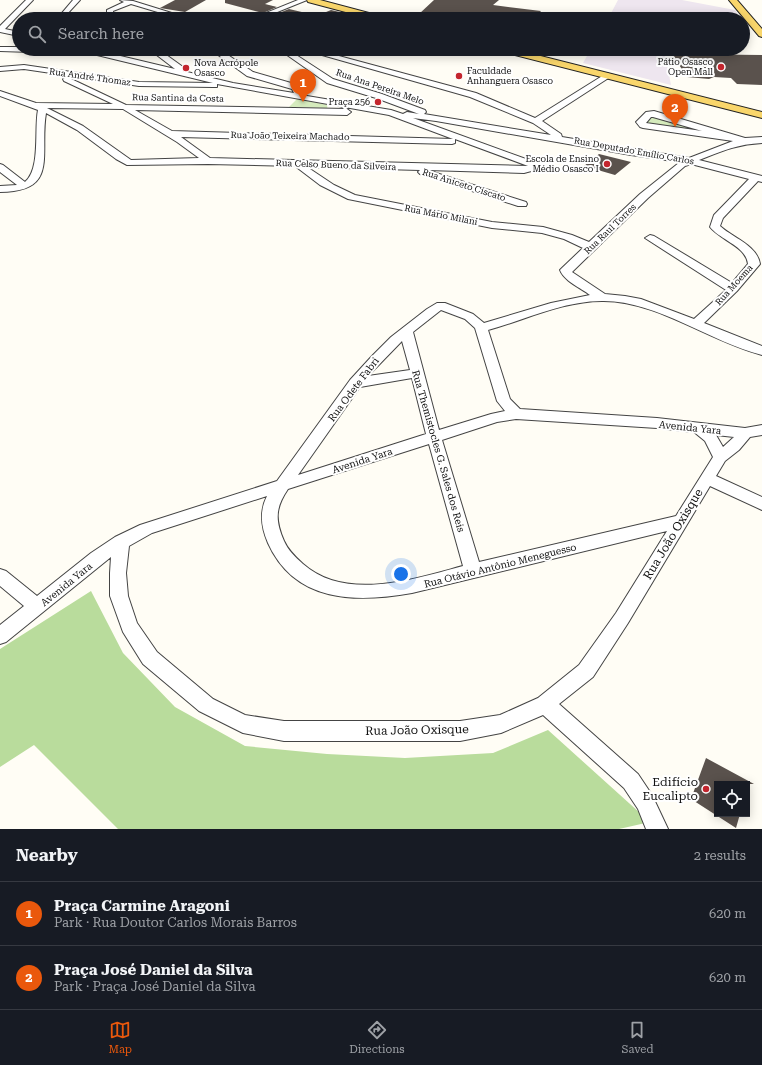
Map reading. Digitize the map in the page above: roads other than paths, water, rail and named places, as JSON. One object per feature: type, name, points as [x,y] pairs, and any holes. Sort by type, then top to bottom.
[{"type":"main road","points":[[311,0],[355,12]]},
{"type":"main road","points":[[322,0],[367,12]]},
{"type":"main road","points":[[732,0],[743,12]]},
{"type":"main road","points":[[741,0],[762,24]]},
{"type":"main road","points":[[750,20],[762,34]]},
{"type":"main road","points":[[530,56],[762,115]]},
{"type":"main road","points":[[542,56],[762,112]]},
{"type":"street","points":[[18,12],[30,0]]},
{"type":"street","points":[[67,12],[77,0]]},
{"type":"street","points":[[123,0],[163,12]]},
{"type":"street","points":[[272,12],[304,0]]},
{"type":"street","points":[[110,12],[110,10],[131,2]]},
{"type":"street","points":[[0,30],[12,18]]},
{"type":"street","points":[[0,30],[12,33]]},
{"type":"street","points":[[0,50],[12,50]]},
{"type":"street","points":[[111,56],[185,72],[233,85],[295,95],[333,106]]},
{"type":"street","points":[[163,56],[185,72]]},
{"type":"street","points":[[224,56],[250,74],[297,88],[298,93],[295,95]]},
{"type":"street","name":"Rua Ana Pereira Melo","points":[[293,56],[330,81],[404,105],[434,121]]},
{"type":"street","name":"Rua Deputado Emílio Carlos","points":[[331,56],[473,95],[536,121],[555,132],[559,138],[631,152],[688,160],[759,178]]},
{"type":"street","name":"Rua André Thomaz","points":[[0,69],[24,67],[128,83],[180,86],[233,85]]},
{"type":"street","points":[[56,73],[125,107],[170,134],[208,161]]},
{"type":"street","points":[[536,121],[607,75]]},
{"type":"street","name":"Rua André Thomaz","points":[[180,86],[207,83],[209,79]]},
{"type":"street","points":[[0,93],[39,107],[40,116],[38,172],[34,180],[24,186],[0,189]]},
{"type":"street","points":[[391,113],[404,105]]},
{"type":"street","name":"Rua Santina da Costa","points":[[321,112],[333,106],[359,108],[377,112]]},
{"type":"street","name":"Rua Santina da Costa","points":[[39,107],[125,107],[377,112]]},
{"type":"street","name":"Rua Celso Bueno da Silveira","points":[[39,107],[79,128],[126,162],[208,161],[524,170],[532,168],[534,165],[467,141]]},
{"type":"street","points":[[377,112],[559,138]]},
{"type":"street","points":[[391,113],[416,124],[467,141]]},
{"type":"street","points":[[741,140],[654,114],[650,114],[640,122],[643,125],[741,140],[762,140]]},
{"type":"street","points":[[416,124],[434,121]]},
{"type":"street","points":[[434,121],[433,128],[442,133]]},
{"type":"street","name":"Rua João Teixeira Machado","points":[[410,139],[435,138],[442,133]]},
{"type":"street","name":"Rua João Teixeira Machado","points":[[170,134],[467,141]]},
{"type":"street","points":[[688,160],[741,140]]},
{"type":"street","name":"Rua Raul Torres","points":[[602,297],[566,272],[662,180],[688,160]]},
{"type":"street","name":"Rua Mário Milani","points":[[298,164],[317,179],[352,197],[492,225],[543,230],[568,237],[591,247]]},
{"type":"street","points":[[0,167],[24,186]]},
{"type":"street","name":"Rua Aniceto Ciscato","points":[[407,167],[522,204]]},
{"type":"street","name":"Rua Moema","points":[[696,324],[751,268],[754,260],[748,252],[718,231],[715,228],[715,224],[718,217],[759,178]]},
{"type":"street","points":[[650,238],[732,289]]},
{"type":"street","points":[[516,414],[504,401],[481,328],[550,307],[602,297],[632,301],[656,308],[762,351]]},
{"type":"street","name":"Rua Odete Fabri","points":[[282,486],[355,383],[380,353],[431,311],[441,306],[472,319],[478,323],[481,328]]},
{"type":"street","name":"Rua Themistocles G. Sales dos Reis","points":[[406,331],[434,437],[473,570]]},
{"type":"street","points":[[355,383],[417,373]]},
{"type":"street","points":[[496,417],[504,401]]},
{"type":"street","name":"Avenida Yara","points":[[0,636],[97,558],[121,542],[146,529],[496,417],[516,414],[745,433],[762,430]]},
{"type":"street","points":[[697,428],[712,438],[720,457]]},
{"type":"street","name":"Rua João Oxisque","points":[[121,542],[118,573],[119,596],[128,626],[150,658],[206,705],[243,724],[284,731],[460,731],[501,724],[545,704],[586,671],[622,618],[720,457],[734,446],[745,433]]},
{"type":"street","points":[[706,478],[762,504]]},
{"type":"street","name":"Rua Otávio Antônio Meneguesso","points":[[282,486],[270,506],[270,523],[280,549],[293,567],[312,581],[337,589],[371,592],[424,584],[473,570],[681,521]]},
{"type":"street","points":[[0,576],[37,607]]},
{"type":"street","points":[[545,704],[631,781],[645,802],[657,829]]},
{"type":"place","name":"Pátio Osasco Open Mall","points":[[721,67]]},
{"type":"place","name":"Nova Acrópole Osasco","points":[[186,68]]},
{"type":"place","name":"Faculdade Anhanguera Osasco","points":[[459,76]]},
{"type":"place","name":"Praça Carmine Aragoni","points":[[303,102]]},
{"type":"place","name":"Praça 256","points":[[378,102]]},
{"type":"place","name":"Praça José Daniel da Silva","points":[[675,127]]},
{"type":"place","name":"Escola de Ensino Médio Osasco I","points":[[607,164]]},
{"type":"place","name":"Edifício Eucalipto","points":[[706,789]]}]
